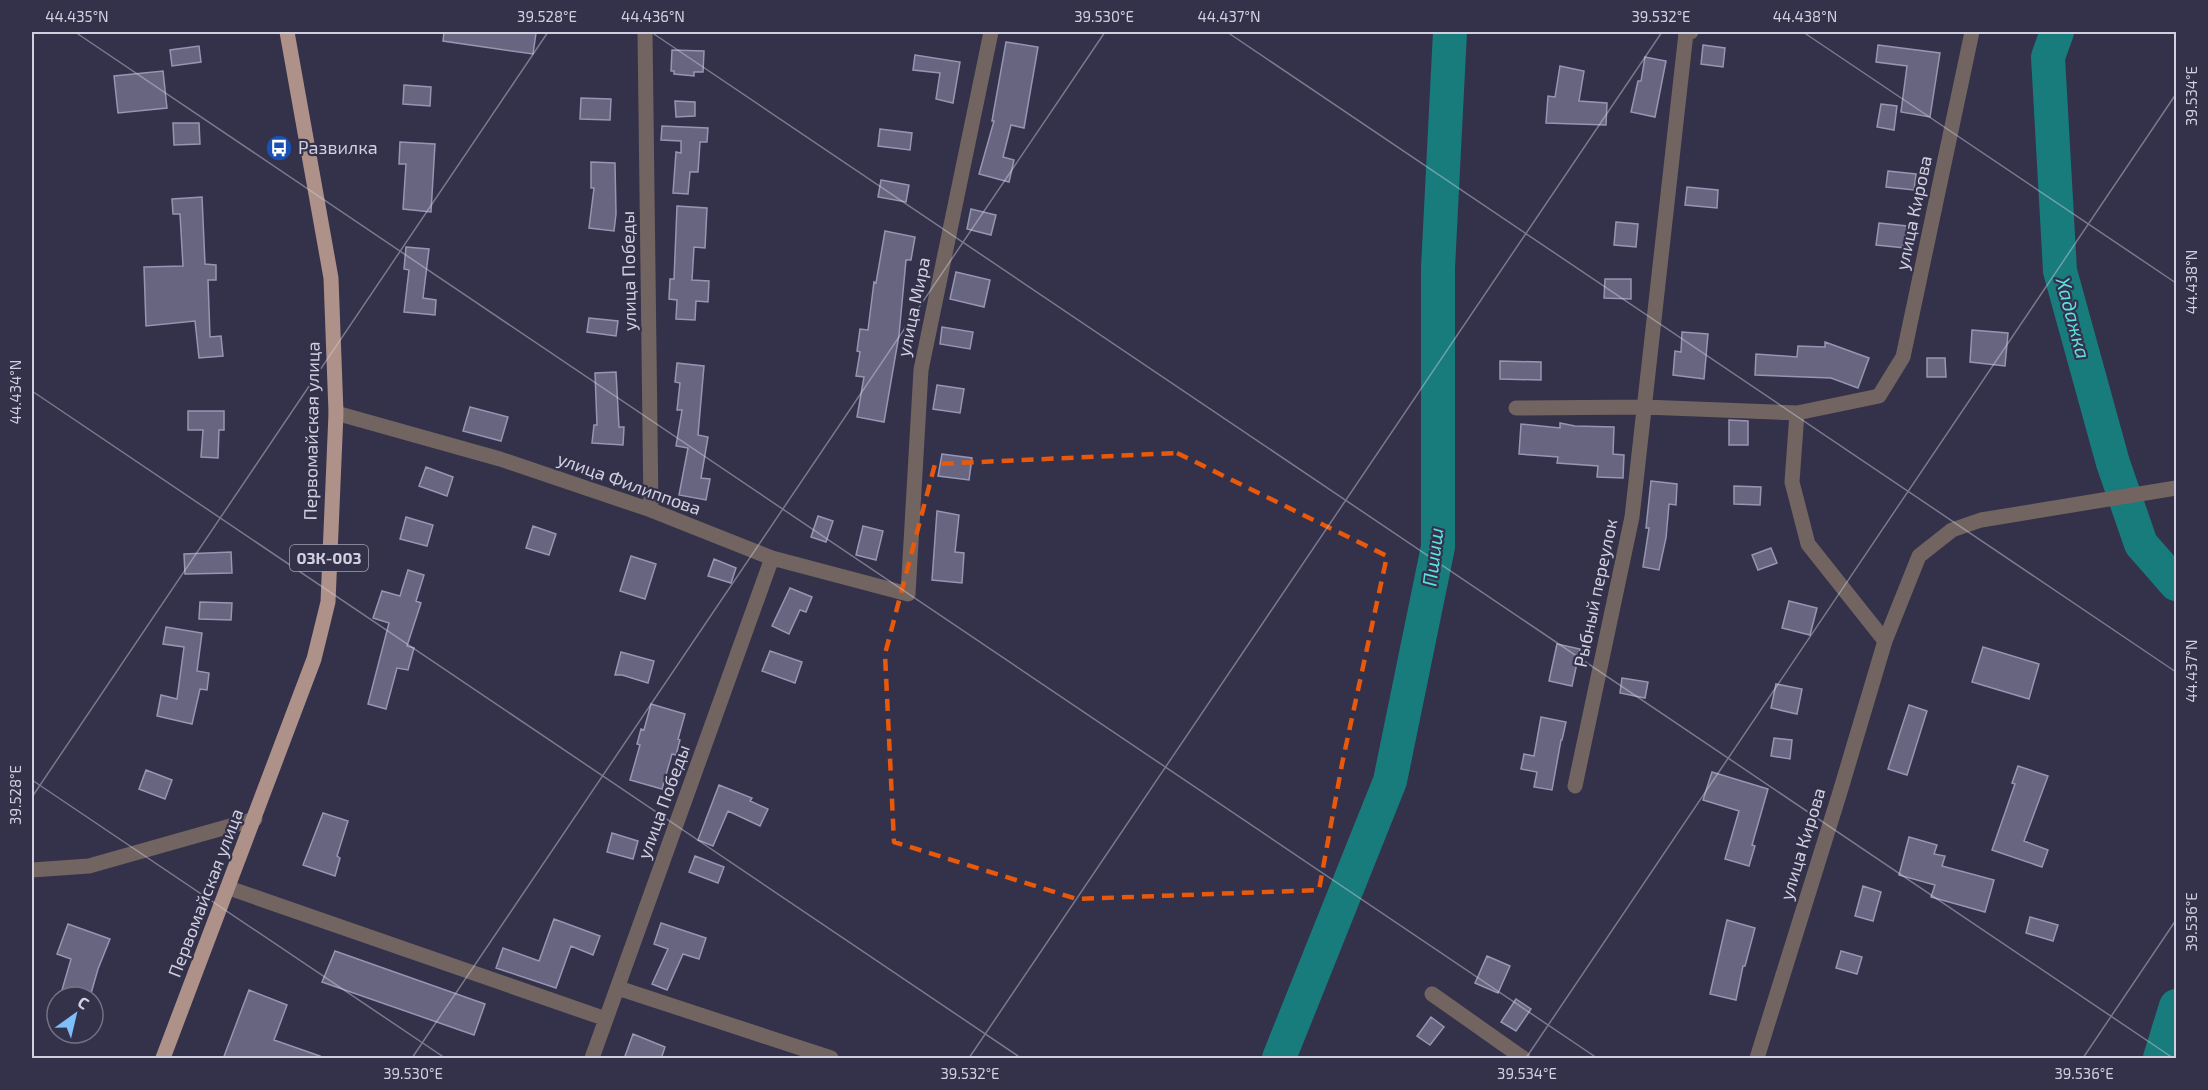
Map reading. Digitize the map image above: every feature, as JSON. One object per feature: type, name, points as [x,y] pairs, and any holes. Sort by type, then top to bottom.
[{"type":"main road","name":"Первомайская улица","points":[[163,1059],[314,659],[328,602],[336,413],[331,278],[287,32]]},
{"type":"street","name":"улица Победы","points":[[645,32],[651,510]]},
{"type":"street","name":"улица Мира","points":[[909,594],[921,370],[991,32]]},
{"type":"street","name":"Рыбный переулок","points":[[1575,786],[1632,517],[1686,33],[1691,32]]},
{"type":"street","name":"улица Кирова","points":[[1797,412],[1879,396],[1903,357],[1972,32]]},
{"type":"street","points":[[1516,408],[1644,406],[1797,412],[1792,482],[1808,544],[1885,641]]},
{"type":"street","name":"улица Филиппова","points":[[336,413],[500,459],[651,510],[772,558],[909,594]]},
{"type":"street","name":"улица Кирова","points":[[1757,1059],[1885,641],[1919,555],[1952,530],[1980,520],[2171,489]]},
{"type":"street","name":"улица Победы","points":[[592,1059],[772,558]]},
{"type":"street","points":[[32,870],[90,866],[255,819]]},
{"type":"street","points":[[229,888],[606,1019]]},
{"type":"street","points":[[618,988],[831,1059]]},
{"type":"street","points":[[1432,994],[1523,1059]]},
{"type":"highlighted area","points":[[1177,453],[1387,556],[1342,764],[1319,890],[1077,899],[894,842],[885,654],[935,464]]},
{"type":"building","points":[[444,32],[536,33],[533,54],[443,41]]},
{"type":"building","points":[[1006,42],[1038,47],[1024,128],[1011,125],[1003,157],[1014,160],[1009,182],[979,174],[994,121],[992,121]]},
{"type":"building","points":[[1703,45],[1725,48],[1723,67],[1701,64]]},
{"type":"building","points":[[1878,45],[1940,53],[1930,117],[1901,112],[1907,66],[1876,62]]},
{"type":"building","points":[[199,46],[201,62],[172,66],[170,50]]},
{"type":"building","points":[[672,50],[704,51],[703,72],[694,72],[694,76],[674,74],[674,71],[671,71]]},
{"type":"building","points":[[915,55],[960,62],[953,103],[936,99],[940,73],[913,70]]},
{"type":"building","points":[[1645,57],[1666,61],[1655,117],[1631,112],[1638,81],[1641,81]]},
{"type":"building","points":[[1560,66],[1584,71],[1579,101],[1607,103],[1606,125],[1546,123],[1548,96],[1555,97]]},
{"type":"building","points":[[163,71],[167,108],[118,113],[114,76]]},
{"type":"building","points":[[404,85],[431,87],[430,106],[403,104]]},
{"type":"building","points":[[581,98],[611,99],[610,120],[580,119]]},
{"type":"building","points":[[675,101],[695,102],[695,116],[676,117]]},
{"type":"building","points":[[1881,104],[1897,106],[1894,130],[1877,127]]},
{"type":"building","points":[[173,123],[199,123],[200,144],[174,145]]},
{"type":"building","points":[[662,126],[708,128],[707,142],[700,142],[698,172],[690,172],[688,194],[673,193],[676,152],[681,153],[681,141],[661,140]]},
{"type":"building","points":[[880,129],[912,133],[910,150],[878,146]]},
{"type":"building","points":[[400,142],[435,144],[431,212],[403,209],[406,164],[399,164]]},
{"type":"building","points":[[591,162],[615,163],[614,231],[589,228],[594,188],[591,188]]},
{"type":"building","points":[[1888,171],[1916,174],[1914,190],[1886,187]]},
{"type":"building","points":[[881,180],[909,185],[906,202],[878,197]]},
{"type":"building","points":[[1687,187],[1718,190],[1717,208],[1685,205]]},
{"type":"building","points":[[202,197],[205,264],[216,265],[216,280],[208,280],[210,337],[221,336],[223,356],[199,358],[195,321],[146,326],[144,267],[183,266],[180,214],[173,214],[172,199]]},
{"type":"building","points":[[677,206],[707,208],[705,248],[694,247],[692,280],[709,281],[708,302],[696,301],[695,320],[676,319],[677,300],[669,299],[670,279],[674,279]]},
{"type":"building","points":[[971,209],[996,215],[991,235],[967,229]]},
{"type":"building","points":[[1616,222],[1638,224],[1636,247],[1614,245]]},
{"type":"building","points":[[1879,223],[1907,226],[1905,248],[1876,245]]},
{"type":"building","points":[[885,231],[915,237],[911,260],[906,260],[899,335],[884,422],[857,417],[864,377],[856,376],[860,352],[857,351],[860,329],[868,330],[874,282],[876,283]]},
{"type":"building","points":[[406,247],[429,249],[423,298],[436,300],[435,315],[404,312],[409,270],[404,269]]},
{"type":"building","points":[[956,272],[990,280],[984,307],[950,299]]},
{"type":"building","points":[[1605,279],[1631,279],[1631,299],[1604,298]]},
{"type":"building","points":[[589,318],[618,321],[616,336],[587,332]]},
{"type":"building","points":[[942,327],[973,332],[970,349],[940,344]]},
{"type":"building","points":[[1972,330],[2008,333],[2005,366],[1970,362]]},
{"type":"building","points":[[1682,332],[1708,334],[1704,379],[1673,375],[1675,351],[1681,352]]},
{"type":"building","points":[[1825,342],[1869,358],[1858,388],[1831,378],[1755,375],[1756,354],[1797,357],[1798,346],[1825,347]]},
{"type":"building","points":[[1927,358],[1945,358],[1946,377],[1927,377]]},
{"type":"building","points":[[1500,361],[1541,362],[1541,380],[1500,379]]},
{"type":"building","points":[[677,363],[704,366],[698,435],[708,437],[701,478],[710,479],[706,500],[679,495],[688,448],[676,446],[682,410],[677,410],[680,383],[675,382]]},
{"type":"building","points":[[616,372],[619,427],[624,427],[623,445],[592,443],[594,425],[597,425],[595,373]]},
{"type":"building","points":[[937,385],[964,389],[960,413],[933,409]]},
{"type":"building","points":[[470,407],[508,417],[501,441],[463,431]]},
{"type":"building","points":[[188,411],[224,411],[224,430],[219,430],[218,458],[201,457],[203,430],[188,430]]},
{"type":"building","points":[[1729,420],[1748,421],[1748,445],[1729,445]]},
{"type":"building","points":[[1560,423],[1575,426],[1614,427],[1613,454],[1624,455],[1623,478],[1597,477],[1598,466],[1557,463],[1558,457],[1519,454],[1521,424],[1560,428]]},
{"type":"building","points":[[942,454],[972,458],[969,480],[938,476]]},
{"type":"building","points":[[426,467],[453,477],[447,496],[419,486]]},
{"type":"building","points":[[1651,481],[1677,484],[1676,505],[1669,504],[1666,538],[1659,570],[1643,567],[1649,528],[1646,528]]},
{"type":"building","points":[[1734,486],[1761,487],[1760,505],[1734,504]]},
{"type":"building","points":[[937,511],[959,515],[955,552],[964,553],[962,583],[932,580]]},
{"type":"building","points":[[818,516],[833,521],[826,542],[811,537]]},
{"type":"building","points":[[406,517],[433,525],[427,546],[400,539]]},
{"type":"building","points":[[533,526],[556,534],[549,555],[526,548]]},
{"type":"building","points":[[863,526],[883,531],[876,560],[856,555]]},
{"type":"building","points":[[1771,548],[1777,563],[1758,570],[1752,555]]},
{"type":"building","points":[[231,552],[232,573],[185,574],[184,554]]},
{"type":"building","points":[[631,556],[656,564],[645,599],[620,591]]},
{"type":"building","points":[[714,559],[736,568],[731,583],[708,576]]},
{"type":"building","points":[[408,570],[424,575],[416,601],[421,603],[407,646],[414,648],[408,670],[397,668],[386,709],[368,704],[389,623],[373,618],[382,591],[400,596]]},
{"type":"building","points":[[790,588],[812,597],[806,612],[800,610],[789,634],[772,626]]},
{"type":"building","points":[[1789,601],[1817,608],[1810,635],[1782,628]]},
{"type":"building","points":[[200,602],[232,603],[231,620],[199,619]]},
{"type":"building","points":[[166,627],[202,633],[197,671],[209,673],[207,690],[200,689],[192,724],[157,716],[161,695],[177,699],[184,647],[163,644]]},
{"type":"building","points":[[1557,644],[1580,649],[1572,686],[1549,681]]},
{"type":"building","points":[[1983,647],[2039,664],[2029,699],[1972,682]]},
{"type":"building","points":[[770,651],[802,662],[795,683],[762,671]]},
{"type":"building","points":[[621,652],[654,661],[648,683],[615,675]]},
{"type":"building","points":[[1622,678],[1648,682],[1645,698],[1620,693]]},
{"type":"building","points":[[1776,684],[1802,689],[1797,714],[1771,708]]},
{"type":"building","points":[[651,704],[685,714],[676,755],[672,754],[662,789],[630,780],[640,745],[637,744],[641,729],[644,730]]},
{"type":"building","points":[[1909,705],[1927,711],[1907,775],[1888,769]]},
{"type":"building","points":[[1541,717],[1566,722],[1552,790],[1534,787],[1537,772],[1521,769],[1524,754],[1534,756]]},
{"type":"building","points":[[1774,738],[1792,740],[1790,759],[1771,756]]},
{"type":"building","points":[[2018,766],[2048,776],[2024,841],[2048,850],[2042,867],[1992,850],[2015,784],[2012,783]]},
{"type":"building","points":[[146,770],[172,780],[165,799],[139,789]]},
{"type":"building","points":[[1712,772],[1768,789],[1752,845],[1755,846],[1749,866],[1725,859],[1739,811],[1703,800]]},
{"type":"building","points":[[719,785],[752,798],[750,801],[768,809],[760,826],[728,811],[713,846],[698,840]]},
{"type":"building","points":[[323,813],[348,821],[337,856],[340,858],[335,876],[303,865]]},
{"type":"building","points":[[612,833],[638,841],[633,859],[607,852]]},
{"type":"building","points":[[1909,837],[1937,845],[1934,854],[1945,856],[1942,866],[1994,880],[1985,912],[1931,897],[1935,885],[1899,875]]},
{"type":"building","points":[[695,856],[724,867],[718,883],[689,872]]},
{"type":"building","points":[[1863,886],[1881,892],[1873,921],[1855,916]]},
{"type":"building","points":[[2030,917],[2058,925],[2053,941],[2026,933]]},
{"type":"building","points":[[554,919],[600,936],[593,955],[571,946],[556,988],[496,968],[503,948],[539,961]]},
{"type":"building","points":[[1727,920],[1755,928],[1745,966],[1743,966],[1736,1000],[1710,994]]},
{"type":"building","points":[[661,923],[706,938],[699,959],[683,954],[667,990],[652,984],[668,949],[654,944]]},
{"type":"building","points":[[68,924],[110,939],[93,985],[63,985],[71,959],[57,954]]},
{"type":"building","points":[[335,951],[485,1004],[474,1035],[322,982]]},
{"type":"building","points":[[1841,951],[1862,957],[1857,974],[1836,968]]},
{"type":"building","points":[[1487,956],[1510,966],[1498,993],[1475,983]]},
{"type":"building","points":[[249,990],[287,1005],[274,1040],[320,1056],[319,1059],[223,1059]]},
{"type":"building","points":[[1516,999],[1531,1009],[1516,1031],[1501,1022]]},
{"type":"building","points":[[1431,1017],[1444,1027],[1430,1045],[1417,1036]]},
{"type":"building","points":[[633,1034],[665,1047],[661,1059],[624,1059]]},
{"type":"waterway","name":"Пшиш","points":[[1279,1058],[1390,781],[1438,547],[1438,268],[1450,32]]},
{"type":"waterway","name":"Хадажка","points":[[2057,32],[2048,57],[2060,271],[2113,463],[2141,544],[2176,584]]},
{"type":"waterway","name":"Хадажка","points":[[2160,1058],[2176,1006]]},
{"type":"place","name":"Развилка","points":[[279,148]]}]
